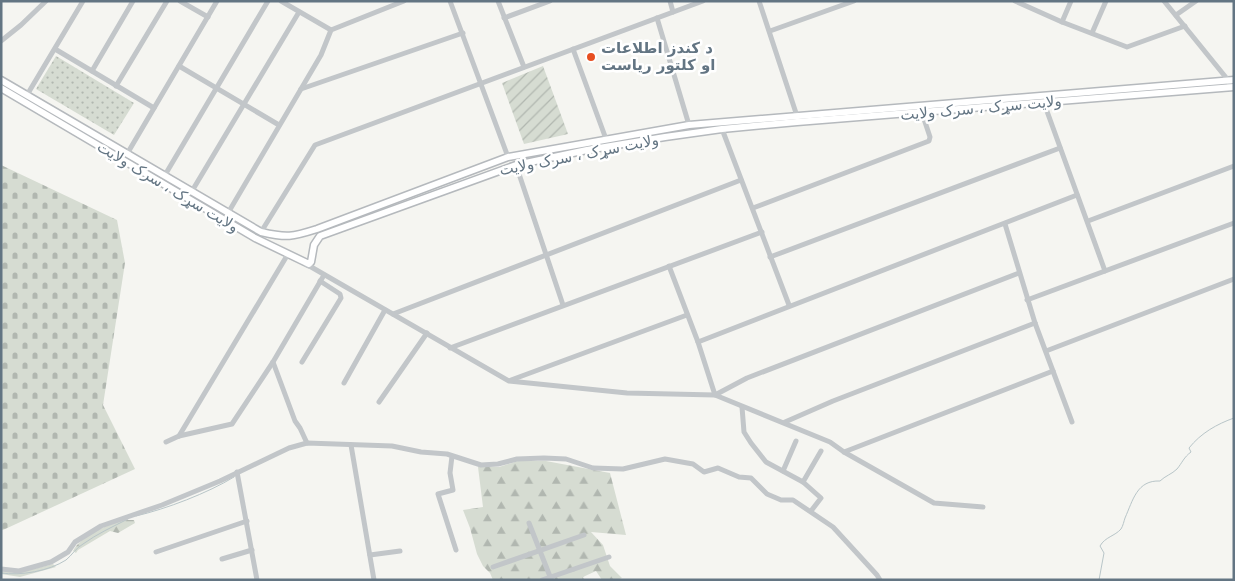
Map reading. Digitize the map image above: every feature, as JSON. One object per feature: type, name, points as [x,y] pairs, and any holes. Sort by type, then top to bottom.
[{"type":"main road","name":"ولایت سړک ، سرک ولایت","points":[[1,80],[260,232],[282,237],[294,236],[317,229],[508,157],[606,139],[689,126],[797,116],[1231,84]]},
{"type":"main road","name":"ولایت سړک ، سرک ولایت","points":[[320,236],[516,165],[587,150],[722,129],[1044,103],[1231,84]]},
{"type":"main road","name":"ولایت سړک ، سرک ولایت","points":[[1,88],[255,238],[306,264]]},
{"type":"main road","points":[[306,264],[311,262],[314,246],[320,236],[317,229]]},
{"type":"street","points":[[1,41],[21,26],[46,1]]},
{"type":"street","points":[[27,95],[83,1]]},
{"type":"street","points":[[92,71],[133,1]]},
{"type":"street","points":[[116,86],[167,1]]},
{"type":"street","points":[[180,1],[208,18]]},
{"type":"street","points":[[126,154],[217,1]]},
{"type":"street","points":[[165,175],[268,1]]},
{"type":"street","points":[[281,1],[331,30]]},
{"type":"street","points":[[228,213],[321,54],[331,30],[404,1]]},
{"type":"street","points":[[450,1],[508,157]]},
{"type":"street","points":[[498,1],[524,67]]},
{"type":"street","points":[[504,18],[550,1]]},
{"type":"street","points":[[670,1],[673,12]]},
{"type":"street","points":[[260,232],[315,145],[703,1]]},
{"type":"street","points":[[759,1],[797,116]]},
{"type":"street","points":[[770,31],[854,1]]},
{"type":"street","points":[[1015,1],[1025,3],[1062,22],[1127,47],[1185,26]]},
{"type":"street","points":[[1062,22],[1071,1]]},
{"type":"street","points":[[1092,33],[1106,1]]},
{"type":"street","points":[[1164,1],[1231,84]]},
{"type":"street","points":[[1176,15],[1196,1]]},
{"type":"street","points":[[192,191],[299,12]]},
{"type":"street","points":[[657,18],[689,126]]},
{"type":"street","points":[[301,89],[463,33]]},
{"type":"street","points":[[54,49],[154,108]]},
{"type":"street","points":[[573,50],[606,139]]},
{"type":"street","points":[[179,66],[279,125]]},
{"type":"street","points":[[1044,103],[1106,271]]},
{"type":"street","points":[[752,208],[929,141],[930,137],[922,113]]},
{"type":"street","points":[[722,129],[789,305]]},
{"type":"street","points":[[770,256],[1060,148]]},
{"type":"street","points":[[516,165],[564,305]]},
{"type":"street","points":[[1088,222],[1234,166]]},
{"type":"street","points":[[393,314],[741,180]]},
{"type":"street","points":[[698,342],[789,305],[1077,195]]},
{"type":"street","points":[[1028,300],[1234,223]]},
{"type":"street","points":[[1005,224],[1035,322],[1072,422]]},
{"type":"street","points":[[450,348],[762,232]]},
{"type":"street","points":[[179,436],[288,254]]},
{"type":"street","points":[[306,264],[509,381],[627,393],[715,395],[830,442],[844,452],[934,503],[983,507]]},
{"type":"street","points":[[669,266],[698,342],[715,395]]},
{"type":"street","points":[[715,395],[747,378],[1019,273]]},
{"type":"street","points":[[166,442],[179,436],[232,424],[273,362],[324,275]]},
{"type":"street","points":[[1046,351],[1234,279]]},
{"type":"street","points":[[302,362],[341,298],[340,294],[320,281]]},
{"type":"street","points":[[344,383],[385,310]]},
{"type":"street","points":[[509,381],[687,315]]},
{"type":"street","points":[[785,422],[833,401],[1035,322]]},
{"type":"street","points":[[379,402],[427,333]]},
{"type":"street","points":[[273,362],[295,421],[307,443]]},
{"type":"street","points":[[844,452],[1053,371]]},
{"type":"street","points":[[742,407],[744,432],[766,462],[803,482],[821,498],[811,511]]},
{"type":"street","points":[[783,471],[796,441]]},
{"type":"street","points":[[1,569],[19,571],[51,562],[68,552],[75,542],[101,526],[162,505],[220,481],[289,448],[307,443],[392,446],[421,452],[448,454],[481,465],[544,458],[566,459],[593,468],[623,469],[665,459],[692,464],[704,472],[718,468],[738,477],[751,478],[767,494],[781,500],[793,500],[811,511],[818,518],[833,527],[880,580]]},
{"type":"street","points":[[350,446],[374,580]]},
{"type":"street","points":[[803,482],[821,451]]},
{"type":"street","points":[[452,456],[450,473],[453,490],[438,494],[456,550]]},
{"type":"street","points":[[238,472],[257,580]]},
{"type":"street","points":[[156,552],[246,521]]},
{"type":"street","points":[[529,523],[551,578]]},
{"type":"street","points":[[493,567],[584,535]]},
{"type":"street","points":[[222,559],[252,550]]},
{"type":"street","points":[[370,555],[400,551]]},
{"type":"street","points":[[542,580],[609,557]]},
{"type":"green space","points":[[56,56],[134,103],[114,135],[36,89]]},
{"type":"green space","points":[[543,66],[568,134],[524,144],[502,83]]},
{"type":"green space","points":[[1,165],[117,220],[125,263],[103,405],[135,469],[3,530],[1,530]]},
{"type":"green space","points":[[518,461],[546,461],[610,473],[626,535],[591,532],[603,545],[610,566],[622,578],[602,580],[596,571],[583,577],[584,580],[493,580],[477,554],[463,510],[483,507],[478,467],[499,467]]},
{"type":"green space","points":[[122,520],[134,520],[135,523],[118,533],[110,531],[76,553],[73,551],[88,536]]},
{"type":"green space","points":[[53,564],[56,567],[20,577],[1,574],[1,571],[18,573]]},
{"type":"waterway","points":[[1099,580],[1104,553],[1100,546],[1121,529],[1137,492],[1146,484],[1160,481],[1175,471],[1191,452],[1189,448],[1204,433],[1234,418]]},
{"type":"waterway","points":[[136,516],[187,500],[234,477]]},
{"type":"waterway","points":[[1,573],[35,572],[59,564],[88,540],[128,519]]},
{"type":"place","name":"د کندز اطلاعات او کلتور ریاست","points":[[591,57]]}]
